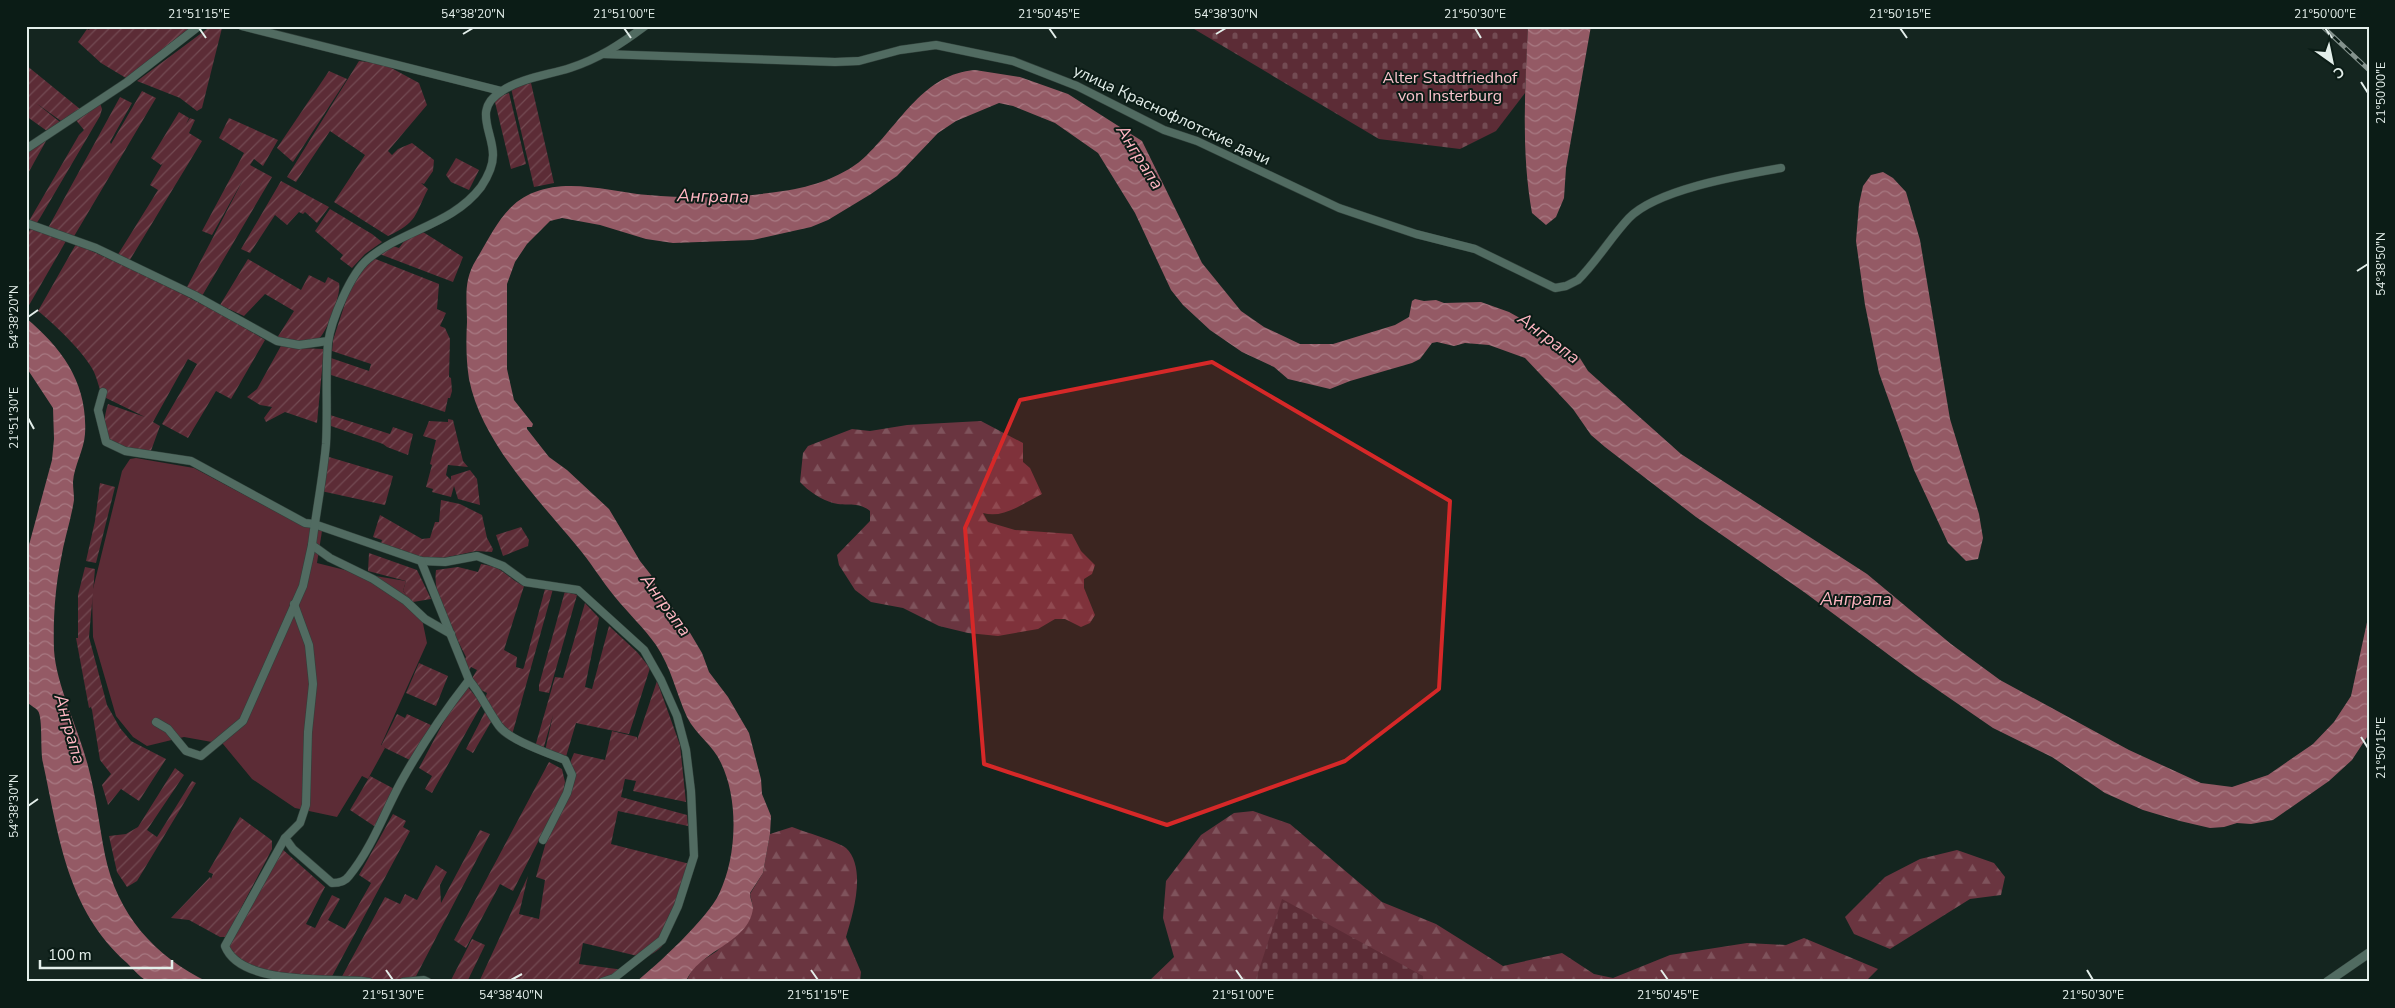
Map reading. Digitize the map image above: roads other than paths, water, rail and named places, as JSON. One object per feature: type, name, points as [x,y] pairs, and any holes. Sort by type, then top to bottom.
[{"type":"street","points":[[26,148],[127,82],[199,26]]},
{"type":"street","points":[[156,722],[168,728],[186,751],[201,756],[243,721],[303,586],[312,545],[326,446],[328,341],[342,299],[357,269],[390,244],[440,222],[455,212],[482,186],[490,172],[493,156],[485,118],[488,106],[501,91],[242,26]]},
{"type":"street","points":[[603,54],[645,26]]},
{"type":"street","name":"улица Краснофлотские дачи","points":[[501,91],[520,83],[580,65],[603,54],[835,62],[859,61],[900,50],[936,46],[1013,61],[1077,86],[1164,130],[1197,141],[1339,208],[1397,228],[1475,249],[1555,288],[1566,286],[1578,280],[1630,217],[1641,208],[1691,187],[1781,168]]},
{"type":"street","points":[[26,223],[96,248],[194,295],[276,341],[299,345],[328,341]]},
{"type":"street","points":[[103,392],[98,410],[106,442],[125,451],[191,462],[305,523],[314,524],[420,561],[446,562],[477,556],[503,566],[525,582],[578,590],[644,650],[662,680],[677,716],[686,750],[691,791],[694,856],[678,906],[662,940],[614,978],[602,982]]},
{"type":"street","points":[[312,545],[330,558],[373,579],[406,601],[425,619],[451,634]]},
{"type":"street","points":[[420,561],[469,680],[477,689],[500,728],[532,747],[565,760],[572,775],[567,793],[543,840]]},
{"type":"street","points":[[294,604],[309,645],[313,684],[308,732],[306,805],[300,823],[285,838],[225,946],[228,956],[239,965],[260,972],[288,977],[369,982]]},
{"type":"street","points":[[285,838],[293,849],[332,883],[341,882],[348,878],[369,845],[401,781],[429,735],[469,680]]},
{"type":"street","points":[[2327,982],[2369,953]]},
{"type":"street","points":[[404,982],[424,980],[428,982]]},
{"type":"water","points":[[1528,26],[1591,26],[1566,168],[1564,198],[1556,217],[1546,225],[1532,213],[1526,167],[1525,120]]},
{"type":"water","name":"Анграпа","points":[[975,70],[1020,77],[1068,94],[1142,141],[1202,263],[1241,311],[1264,327],[1300,344],[1333,344],[1395,325],[1409,317],[1412,301],[1415,299],[1424,301],[1436,300],[1444,303],[1481,302],[1509,312],[1527,322],[1543,340],[1553,339],[1578,355],[1588,371],[1681,454],[1867,574],[1951,644],[2000,680],[2129,750],[2201,783],[2232,787],[2268,775],[2313,744],[2334,722],[2351,696],[2369,613],[2369,734],[2352,760],[2329,781],[2273,820],[2251,824],[2237,823],[2224,827],[2210,828],[2143,810],[2105,793],[2052,757],[1993,728],[1696,517],[1591,435],[1573,409],[1525,358],[1489,345],[1465,343],[1454,346],[1437,342],[1432,343],[1420,359],[1412,363],[1350,381],[1330,389],[1288,379],[1274,367],[1242,352],[1210,330],[1183,305],[1171,290],[1135,213],[1098,153],[1055,123],[1013,106],[999,103],[956,121],[938,133],[897,176],[828,220],[811,227],[753,240],[673,243],[646,239],[600,225],[562,218],[550,221],[527,244],[515,262],[507,284],[507,369],[514,400],[533,424],[532,427],[527,427],[527,429],[549,457],[567,470],[609,509],[640,561],[651,575],[656,587],[683,621],[702,653],[709,672],[728,697],[749,733],[761,779],[762,794],[771,816],[770,834],[763,873],[750,893],[753,908],[743,930],[701,962],[692,971],[686,982],[636,982],[669,953],[693,928],[719,894],[725,879],[732,846],[734,828],[731,794],[727,778],[718,757],[687,717],[669,671],[656,645],[615,597],[581,551],[512,468],[485,424],[475,402],[467,365],[467,283],[469,275],[507,211],[524,197],[535,192],[562,186],[577,186],[648,195],[716,197],[750,195],[805,187],[839,175],[859,162],[927,90],[941,80],[957,73]]},
{"type":"water","points":[[1883,172],[1893,178],[1906,192],[1920,240],[1950,419],[1979,514],[1983,538],[1978,559],[1966,561],[1948,543],[1914,470],[1879,373],[1865,305],[1856,241],[1859,204],[1863,186],[1871,175]]},
{"type":"water","name":"Анграпа","points":[[26,318],[62,355],[77,383],[85,416],[84,440],[73,482],[74,500],[57,581],[54,650],[63,693],[91,777],[105,855],[119,896],[141,931],[171,959],[208,982],[156,983],[144,979],[107,942],[91,920],[78,896],[68,871],[54,818],[43,763],[40,715],[26,701],[26,556],[52,460],[54,439],[53,408],[26,367]]},
{"type":"railway","points":[[2322,26],[2369,70]]},
{"type":"park label","name":"Alter Stadtfriedhof von Insterburg","points":[[1450,87]]}]
